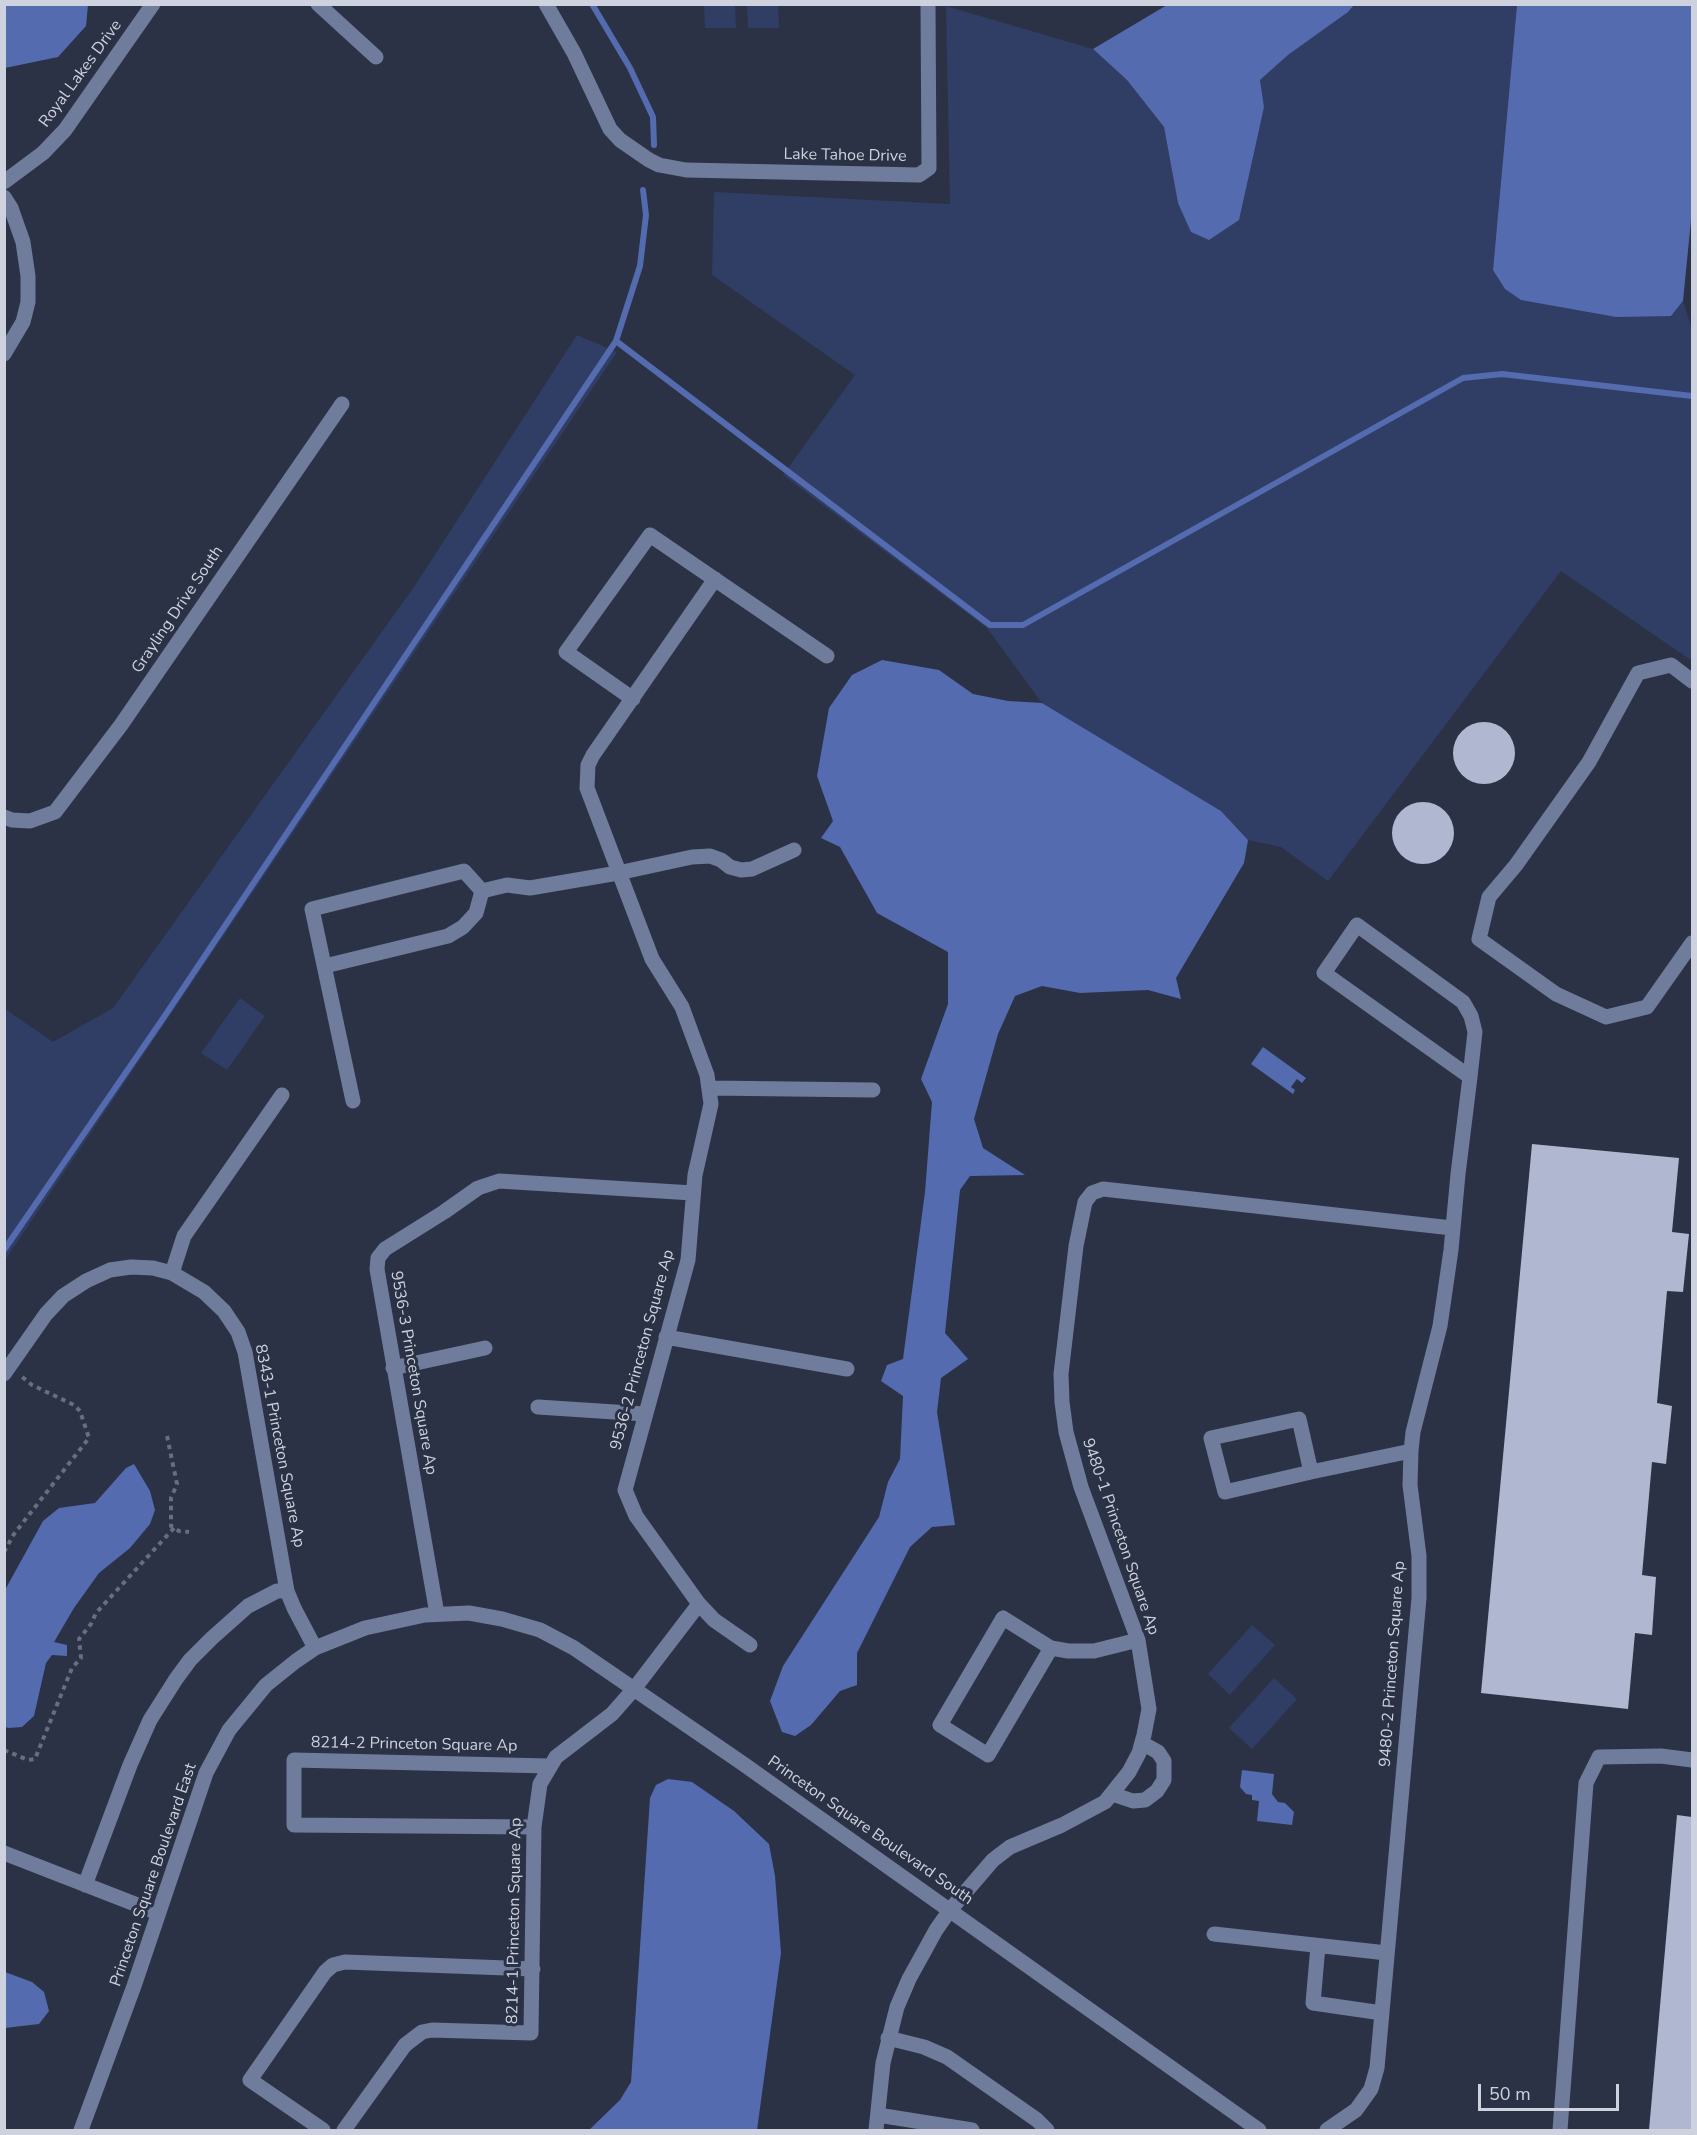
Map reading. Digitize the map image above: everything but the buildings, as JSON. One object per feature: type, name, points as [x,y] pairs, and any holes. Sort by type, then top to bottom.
[{"type":"street","name":"Royal Lakes Drive","points":[[4,182],[43,153],[65,130],[153,4]]},
{"type":"street","points":[[318,4],[376,57]]},
{"type":"street","name":"Lake Tahoe Drive","points":[[546,4],[574,53],[604,119],[620,140],[635,152],[659,165],[686,170],[919,175],[929,168],[928,4]]},
{"type":"street","points":[[4,197],[11,208],[23,242],[28,276],[28,302],[22,322],[4,354]]},
{"type":"street","name":"Grayling Drive South","points":[[4,817],[30,821],[55,812],[121,725],[342,404]]},
{"type":"street","points":[[633,699],[566,652],[650,535],[827,656]]},
{"type":"street","name":"9536-2 Princeton Square Ap","points":[[715,579],[593,755],[588,765],[587,788],[652,959],[682,1007],[707,1075],[711,1104],[693,1193],[688,1260],[625,1490],[636,1516],[699,1605],[714,1620],[750,1645]]},
{"type":"street","points":[[1692,681],[1671,665],[1638,673],[1589,762],[1516,865],[1489,897],[1479,939],[1556,994],[1606,1017],[1647,1007],[1692,943]]},
{"type":"street","points":[[482,891],[507,885],[530,888],[618,873],[692,857],[710,856],[730,867],[741,870],[752,869],[794,850]]},
{"type":"street","points":[[353,1101],[312,909],[464,871],[482,891]]},
{"type":"street","points":[[325,966],[448,936],[463,927],[476,913],[482,891]]},
{"type":"street","name":"9480-2 Princeton Square Ap","points":[[1327,2130],[1356,2110],[1371,2089],[1377,2068],[1419,1598],[1419,1556],[1410,1485],[1411,1451],[1413,1432],[1440,1326],[1476,1032],[1472,1016],[1463,1002],[1358,925],[1324,973],[1470,1077]]},
{"type":"street","points":[[709,1088],[873,1090]]},
{"type":"street","points":[[172,1273],[184,1236],[282,1095]]},
{"type":"street","name":"9536-3 Princeton Square Ap","points":[[437,1614],[376,1269],[378,1258],[385,1249],[478,1188],[499,1180],[693,1193]]},
{"type":"street","name":"9480-1 Princeton Square Ap","points":[[877,2123],[883,2063],[897,2007],[924,1951],[950,1910],[985,1868],[1010,1847],[1062,1825],[1105,1802],[1129,1772],[1142,1743],[1149,1709],[1138,1640],[1081,1487],[1066,1432],[1061,1374],[1076,1246],[1085,1202],[1092,1193],[1103,1189],[1452,1228]]},
{"type":"street","name":"8343-1 Princeton Square Ap","points":[[7,1371],[46,1314],[63,1296],[86,1281],[110,1270],[131,1267],[153,1268],[172,1273],[204,1292],[224,1311],[238,1332],[245,1352],[287,1591],[315,1648]]},
{"type":"street","points":[[666,1337],[847,1369]]},
{"type":"street","points":[[393,1368],[484,1348]]},
{"type":"street","points":[[538,1407],[645,1414]]},
{"type":"street","points":[[1311,1472],[1299,1419],[1211,1438],[1224,1492],[1411,1451]]},
{"type":"street","points":[[85,1885],[150,1720],[176,1679],[190,1660],[248,1606],[277,1591],[287,1591]]},
{"type":"street","name":"8214-1 Princeton Square Ap","points":[[344,2130],[405,2045],[422,2032],[432,2030],[531,2033],[534,1827],[540,1784],[549,1766],[564,1750],[612,1714],[699,1605]]},
{"type":"street","name":"Princeton Square Boulevard South","points":[[437,1614],[469,1613],[502,1619],[540,1630],[574,1648],[742,1763],[1259,2130]]},
{"type":"street","name":"Princeton Square Boulevard East","points":[[81,2130],[134,1986],[206,1773],[229,1730],[266,1685],[296,1660],[315,1648],[365,1628],[437,1614]]},
{"type":"street","points":[[1051,1648],[988,1755],[940,1725],[1004,1618],[1051,1648],[1068,1651],[1094,1651],[1138,1640]]},
{"type":"street","points":[[1112,1794],[1132,1801],[1145,1800],[1157,1791],[1164,1780],[1164,1761],[1158,1752],[1142,1743]]},
{"type":"street","points":[[1560,2130],[1586,1783],[1599,1757],[1661,1756],[1692,1760]]},
{"type":"street","name":"8214-2 Princeton Square Ap","points":[[534,1827],[294,1825],[294,1760],[549,1766]]},
{"type":"street","points":[[4,1853],[158,1912]]},
{"type":"street","points":[[1214,1934],[1387,1953]]},
{"type":"street","points":[[1318,1946],[1313,2003],[1382,2013]]},
{"type":"street","points":[[323,2130],[250,2080],[325,1972],[333,1965],[345,1962],[533,1969]]},
{"type":"street","points":[[888,2038],[924,2047],[947,2057],[1038,2127]]},
{"type":"street","points":[[877,2123],[972,2130]]},
{"type":"path","points":[[4,1552],[14,1534],[89,1438],[80,1411],[74,1405],[7,1371]]},
{"type":"path","points":[[167,1436],[177,1484],[171,1498],[171,1526],[189,1532]]},
{"type":"path","points":[[4,1750],[28,1760],[35,1759],[72,1668],[81,1658],[79,1639],[91,1624],[96,1613],[174,1528]]},
{"type":"shaded area","points":[[5,4],[88,5],[86,26],[58,57],[5,68]]},
{"type":"shaded area","points":[[704,5],[735,5],[736,28],[705,28]]},
{"type":"shaded area","points":[[747,5],[778,5],[779,28],[748,28]]},
{"type":"shaded area","points":[[1167,5],[1354,5],[1348,12],[1288,55],[1260,80],[1264,107],[1239,220],[1209,240],[1191,232],[1178,203],[1164,127],[1127,80],[1093,49]]},
{"type":"shaded area","points":[[1354,5],[1517,5],[1493,270],[1671,316],[1683,301],[1692,329],[1692,661],[1561,571],[1328,881],[1281,847],[1248,840],[1221,811],[1042,703],[987,628],[783,475],[855,375],[712,275],[714,192],[950,204],[946,6],[1093,49],[1127,80],[1164,127],[1178,203],[1264,107],[1260,80],[1288,55],[1348,12]]},
{"type":"shaded area","points":[[1517,5],[1692,5],[1692,210],[1683,301],[1671,316],[1616,317],[1521,300],[1505,289],[1493,270]]},
{"type":"shaded area","points":[[577,335],[617,352],[5,1260],[5,1009],[53,1042],[113,1008],[416,584]]},
{"type":"shaded area","points":[[882,660],[939,670],[973,694],[1008,701],[1042,703],[1221,811],[1248,840],[1244,863],[1176,978],[1181,999],[1148,990],[1080,993],[1042,986],[1015,996],[998,1034],[974,1119],[983,1148],[1025,1175],[970,1176],[960,1190],[945,1333],[968,1359],[941,1378],[937,1412],[955,1525],[932,1527],[910,1547],[857,1653],[857,1685],[840,1691],[811,1725],[795,1736],[782,1732],[770,1701],[783,1666],[879,1517],[888,1482],[900,1459],[903,1396],[881,1381],[887,1365],[903,1359],[925,1192],[932,1102],[921,1079],[948,1004],[948,952],[877,913],[840,847],[821,838],[833,821],[817,776],[829,708],[852,675]]},
{"type":"shaded area","points":[[240,998],[265,1016],[227,1070],[201,1053]]},
{"type":"shaded area","points":[[1263,1047],[1306,1078],[1302,1083],[1297,1079],[1291,1087],[1295,1090],[1293,1094],[1251,1064]]},
{"type":"shaded area","points":[[134,1464],[150,1491],[155,1510],[150,1524],[130,1548],[99,1573],[74,1608],[54,1642],[67,1645],[67,1656],[52,1655],[46,1663],[34,1716],[22,1727],[8,1728],[4,1726],[5,1590],[43,1521],[59,1508],[95,1503],[126,1468]]},
{"type":"shaded area","points":[[1252,1625],[1275,1645],[1230,1695],[1208,1674]]},
{"type":"shaded area","points":[[1274,1678],[1297,1699],[1252,1749],[1229,1728]]},
{"type":"shaded area","points":[[1242,1770],[1274,1774],[1272,1794],[1278,1802],[1285,1803],[1294,1812],[1292,1825],[1257,1821],[1259,1801],[1252,1800],[1252,1795],[1246,1794],[1240,1787]]},
{"type":"shaded area","points":[[668,1779],[692,1782],[734,1811],[769,1844],[775,1876],[781,1953],[757,2130],[589,2130],[620,2100],[631,2082],[650,1798],[656,1785]]},
{"type":"shaded area","points":[[5,1972],[32,1982],[44,1992],[49,2011],[39,2024],[5,2028]]},
{"type":"waterway","points":[[592,4],[630,68],[653,117],[654,145]]},
{"type":"waterway","points":[[4,1250],[164,1017],[616,341],[640,266],[646,215],[643,190]]},
{"type":"waterway","points":[[616,341],[990,625],[1023,625],[1463,378],[1502,374],[1692,396]]}]
